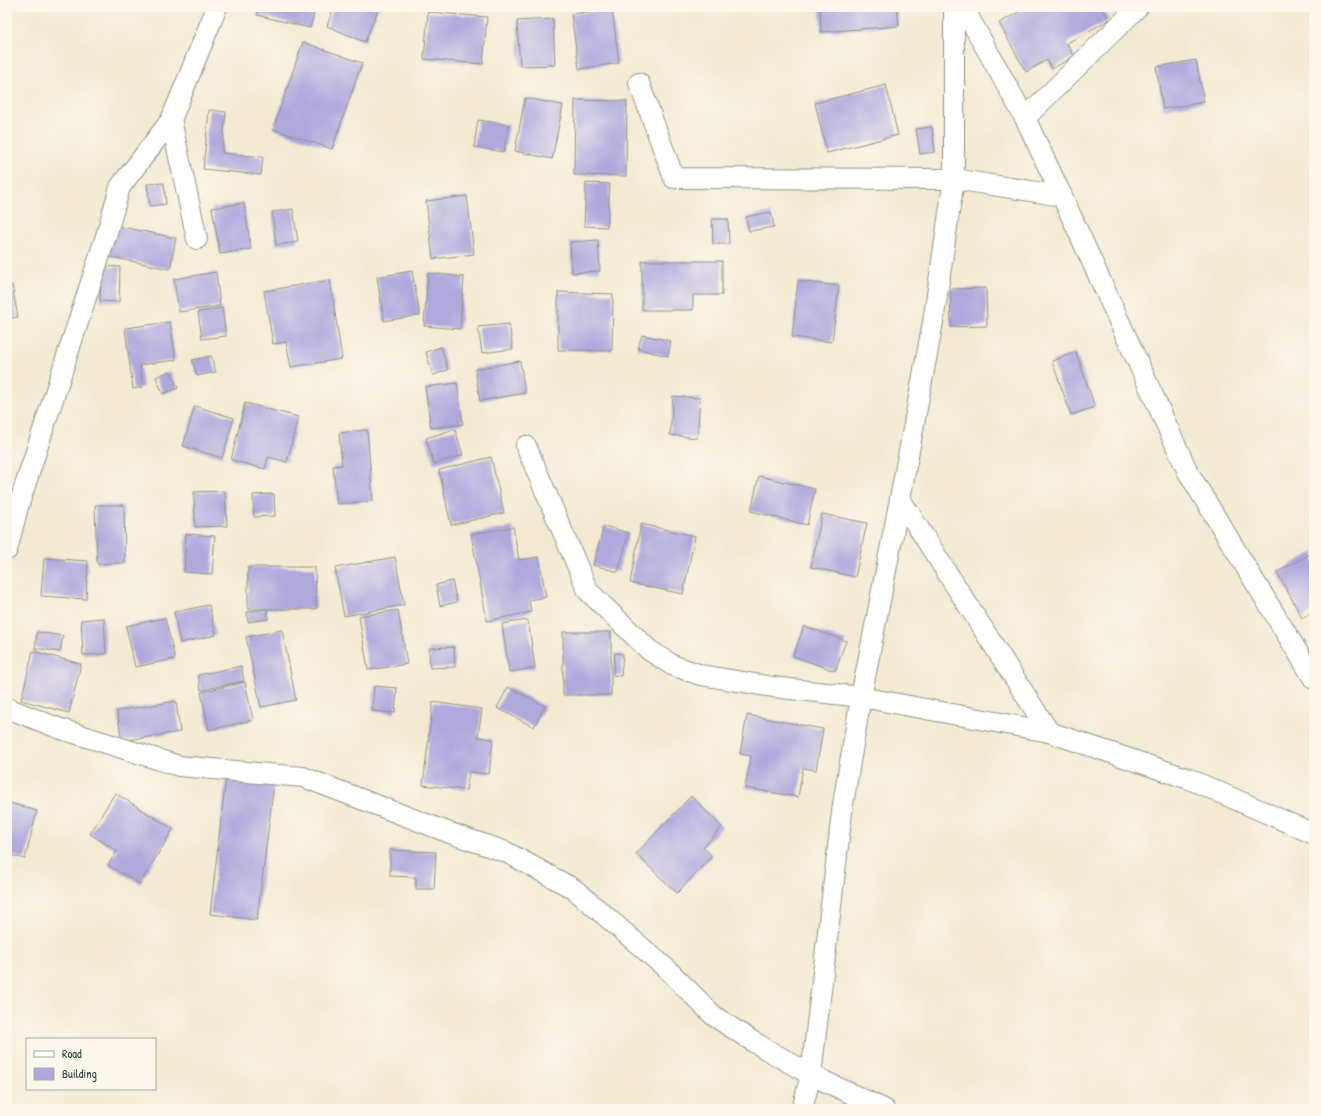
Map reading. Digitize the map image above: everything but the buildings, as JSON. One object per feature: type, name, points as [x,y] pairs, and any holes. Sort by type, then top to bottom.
[{"type":"street","points":[[7,550],[18,507],[106,236],[120,187],[171,120],[217,7]]},
{"type":"street","points":[[802,1109],[811,1075],[843,804],[861,697],[900,499],[932,322],[954,179],[954,7]]},
{"type":"street","points":[[963,7],[1024,118],[1062,196],[1188,472],[1314,679]]},
{"type":"street","points":[[1024,118],[1138,7]]},
{"type":"street","points":[[639,83],[674,178],[954,179],[1062,196]]},
{"type":"street","points":[[171,120],[197,239]]},
{"type":"street","points":[[526,446],[588,590],[649,650],[672,664],[701,675],[773,687],[861,697],[1048,732],[1189,778],[1314,834]]},
{"type":"street","points":[[900,499],[1048,732]]},
{"type":"street","points":[[7,708],[58,728],[179,766],[303,777],[450,833],[506,852],[574,888],[668,970],[714,1016],[752,1041],[811,1075],[884,1109]]}]
